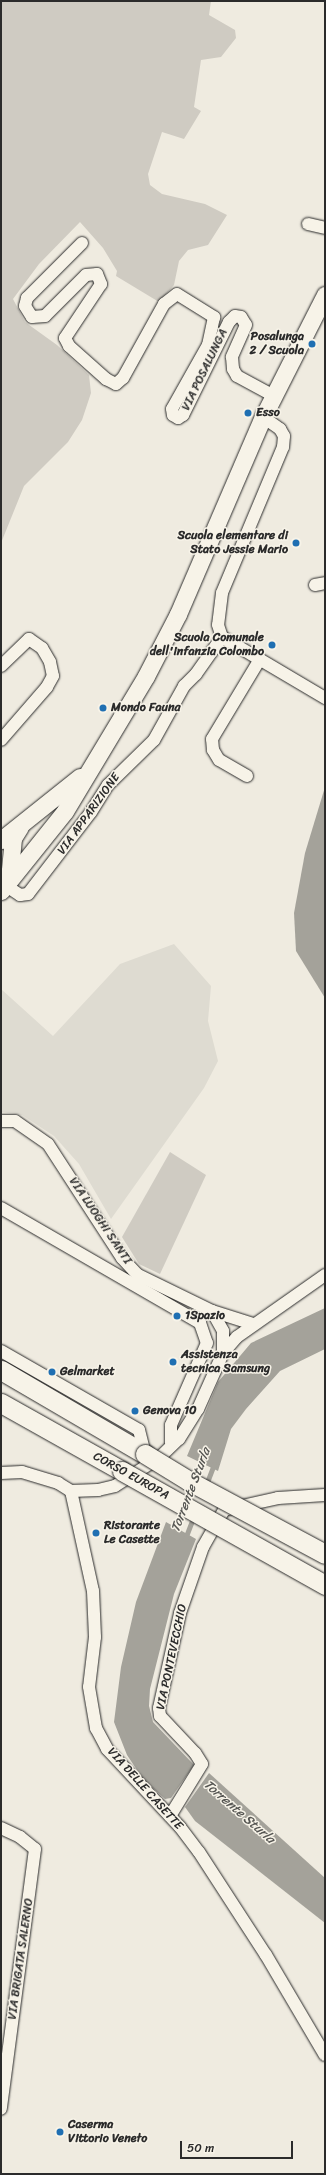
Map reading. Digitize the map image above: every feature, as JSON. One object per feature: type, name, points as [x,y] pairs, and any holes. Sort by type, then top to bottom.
[{"type":"main road","points":[[4,880],[65,811],[146,676],[178,614],[263,417],[325,295]]},
{"type":"main road","points":[[4,880],[9,841],[91,767]]},
{"type":"main road","points":[[9,841],[42,838]]},
{"type":"main road","name":"CORSO EUROPA","points":[[1,1370],[145,1454],[188,1482],[325,1554]]},
{"type":"main road","name":"CORSO EUROPA","points":[[1,1402],[325,1585]]},
{"type":"street","points":[[308,224],[325,228]]},
{"type":"street","name":"VIA POSALUNGA","points":[[82,243],[27,298],[25,306],[32,317],[45,316],[86,275],[96,274],[100,278],[99,286],[65,338],[69,346],[106,380],[116,384],[123,378],[164,304],[177,294],[214,317],[208,345],[172,409],[174,416],[184,415],[229,322],[236,316],[241,318],[246,325],[232,357],[233,369],[237,376],[274,396]]},
{"type":"street","points":[[263,417],[280,429],[284,436],[283,447],[222,593],[218,626],[222,637],[325,698]]},
{"type":"street","name":"VIA APPARIZIONE","points":[[4,880],[20,895],[28,894],[91,812],[108,785],[146,750],[184,686],[196,674],[222,637]]},
{"type":"street","points":[[1,666],[29,639],[42,648],[53,676],[47,687],[1,740]]},
{"type":"street","points":[[247,776],[219,760],[212,750],[212,739],[260,659]]},
{"type":"street","name":"VIA LUOGHI SANTI","points":[[1,1122],[15,1121],[48,1144],[122,1258],[138,1274],[212,1311],[253,1324]]},
{"type":"street","points":[[1,1208],[200,1323],[207,1343],[171,1425],[171,1443]]},
{"type":"street","points":[[1,1473],[22,1472],[58,1483],[71,1490],[98,1490],[115,1486],[159,1458],[171,1443],[179,1439],[198,1409],[223,1353],[237,1337],[253,1324],[325,1275]]},
{"type":"street","points":[[212,1311],[223,1331],[223,1353]]},
{"type":"street","points":[[1,1351],[139,1430],[145,1454]]},
{"type":"street","name":"VIA DELLE CASETTE","points":[[71,1490],[93,1591],[95,1638],[89,1687],[96,1728],[107,1749],[173,1812],[266,1955],[325,2055]]},
{"type":"street","name":"VIA PONTEVECCHIO","points":[[173,1812],[202,1764],[200,1759],[160,1716],[158,1708],[180,1613],[203,1547],[224,1510],[278,1498],[325,1495]]},
{"type":"street","name":"VIA BRIGATA SALERNO","points":[[1,1828],[20,1837],[36,1850],[1,2108]]},
{"type":"shaded area","points":[[1,1],[211,1],[209,15],[235,30],[236,38],[221,57],[201,60],[194,107],[201,111],[184,139],[162,132],[148,174],[150,185],[162,194],[205,204],[227,215],[208,245],[188,250],[179,261],[174,285],[159,302],[116,276],[117,271],[103,248],[80,222],[39,264],[13,299],[25,322],[57,345],[89,375],[91,393],[82,420],[68,442],[24,486],[1,543]]},
{"type":"shaded area","points":[[174,944],[211,986],[208,1021],[218,1061],[204,1088],[111,1219],[79,1164],[54,1136],[22,1115],[1,1112],[1,989],[53,1036],[120,964]]},
{"type":"shaded area","points":[[170,1152],[206,1175],[160,1274],[139,1264],[122,1237]]},
{"type":"water","points":[[325,787],[325,998],[296,951],[294,913],[305,853]]},
{"type":"water","points":[[325,1308],[325,1349],[280,1371],[246,1409],[231,1429],[218,1471],[187,1456],[218,1382],[251,1343]]},
{"type":"water","points":[[166,1522],[196,1539],[174,1594],[150,1689],[149,1706],[153,1722],[194,1765],[171,1798],[165,1799],[143,1779],[127,1755],[114,1722],[121,1667],[136,1602]]},
{"type":"water","points":[[209,1773],[325,1878],[325,1923],[195,1821],[185,1807]]},
{"type":"waterway","name":"Torrente Sturla","points":[[206,1485],[214,1464]]},
{"type":"waterway","name":"Torrente Sturla","points":[[185,1539],[194,1516]]},
{"type":"place","name":"Posalunga 2 / Scuola","points":[[312,344]]},
{"type":"place","name":"Esso","points":[[248,413]]},
{"type":"place","name":"Scuola elementare di Stato Jessie Mario","points":[[296,543]]},
{"type":"place","name":"Scuola Comunale dell'infanzia Colombo","points":[[272,645]]},
{"type":"place","name":"Mondo Fauna","points":[[103,708]]},
{"type":"place","name":"1Spazio","points":[[177,1316]]},
{"type":"place","name":"Assistenza tecnica Samsung","points":[[173,1362]]},
{"type":"place","name":"Gelmarket","points":[[52,1372]]},
{"type":"place","name":"Genova 10","points":[[135,1411]]},
{"type":"place","name":"Ristorante Le Casette","points":[[96,1533]]},
{"type":"place","name":"Caserma Vittorio Veneto","points":[[60,2132]]}]
